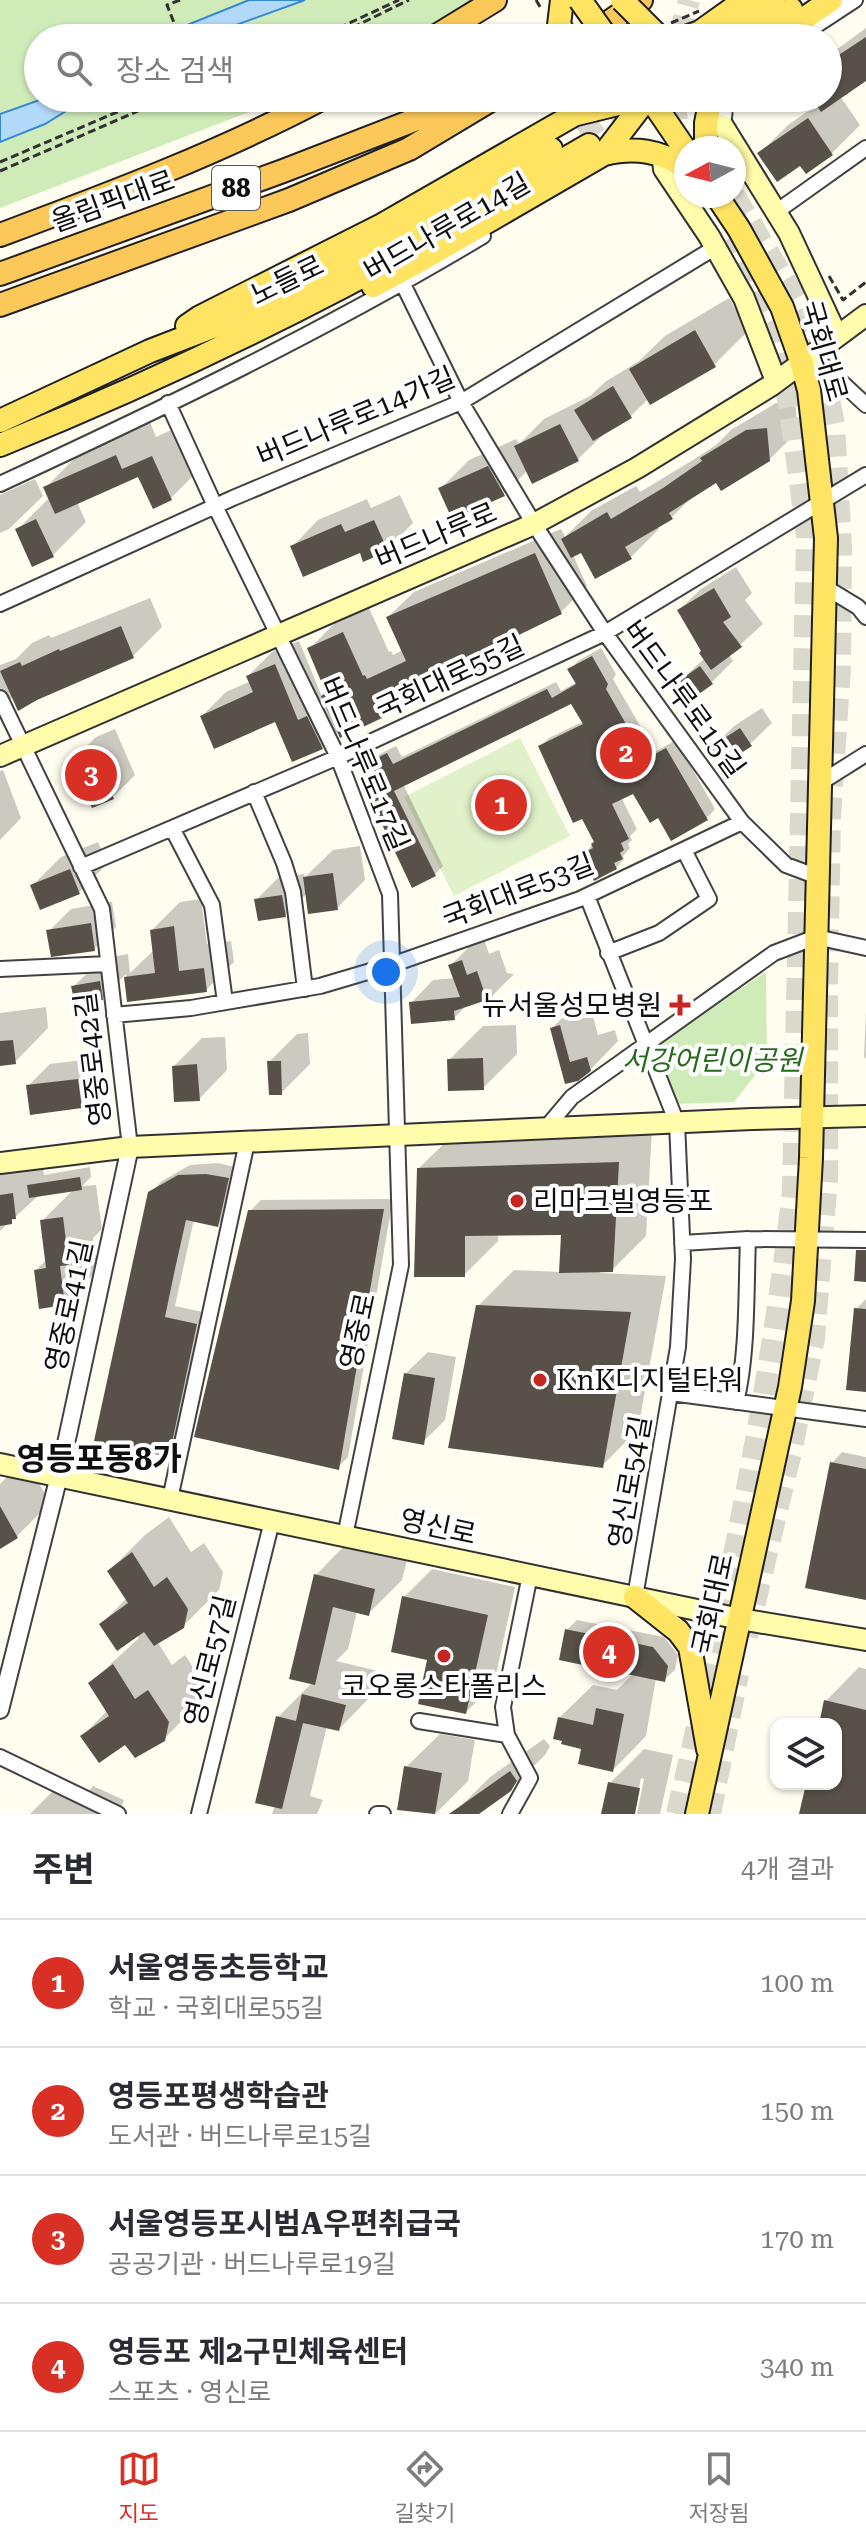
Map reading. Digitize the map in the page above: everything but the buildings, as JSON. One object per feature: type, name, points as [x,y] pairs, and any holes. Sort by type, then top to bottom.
[{"type":"highway","points":[[456,24],[495,0]]},
{"type":"highway","points":[[606,24],[641,0]]},
{"type":"highway","name":"올림픽대로","points":[[0,235],[131,187],[295,112]]},
{"type":"highway","name":"올림픽대로","points":[[0,274],[435,112]]},
{"type":"highway","points":[[0,305],[289,200],[409,149],[471,112]]},
{"type":"main road","points":[[559,24],[562,0]]},
{"type":"main road","points":[[580,0],[597,24]]},
{"type":"main road","points":[[622,0],[669,24]]},
{"type":"main road","points":[[703,24],[745,0]]},
{"type":"main road","points":[[710,24],[773,0]]},
{"type":"main road","points":[[769,24],[804,0]]},
{"type":"main road","points":[[796,24],[831,0]]},
{"type":"main road","points":[[586,137],[589,112]]},
{"type":"main road","points":[[586,137],[624,112]]},
{"type":"main road","points":[[586,137],[624,112]]},
{"type":"main road","points":[[657,112],[675,136]]},
{"type":"main road","points":[[706,136],[708,112]]},
{"type":"main road","points":[[719,125],[789,233],[837,336]]},
{"type":"main road","points":[[586,137],[623,149],[649,151],[671,166],[744,298],[776,381]]},
{"type":"main road","name":"노들로","points":[[0,421],[150,351],[233,319],[586,137]]},
{"type":"main road","name":"노들로","points":[[0,445],[159,376],[342,287],[586,137]]},
{"type":"main road","name":"국회대로","points":[[697,1814],[786,1407],[803,1301],[812,1118],[826,538],[806,358],[782,307],[725,208]]},
{"type":"main road","name":"버드나루로","points":[[0,756],[534,524],[637,468],[776,381],[866,315]]},
{"type":"main road","points":[[0,1163],[130,1147],[866,1116]]},
{"type":"main road","name":"영신로","points":[[0,1464],[740,1619],[866,1640]]},
{"type":"main road","points":[[635,1597],[678,1631],[690,1647],[709,1758]]},
{"type":"street","points":[[818,24],[855,0]]},
{"type":"street","points":[[719,125],[724,112]]},
{"type":"street","points":[[776,212],[866,148]]},
{"type":"street","name":"버드나루로14길","points":[[0,484],[403,284],[601,167],[628,161],[671,166]]},
{"type":"street","name":"버드나루로14가길","points":[[0,604],[215,506],[461,402],[716,247]]},
{"type":"street","name":"버드나루로15길","points":[[403,284],[461,402],[534,524],[605,633],[742,822],[786,865],[818,877]]},
{"type":"street","points":[[806,358],[866,405]]},
{"type":"street","name":"버드나루로17길","points":[[168,403],[338,757],[390,894],[397,1136]]},
{"type":"street","name":"국회대로55길","points":[[81,867],[338,757],[605,633],[866,475]]},
{"type":"street","points":[[825,587],[858,607],[866,617]]},
{"type":"street","name":"영중로42길","points":[[0,698],[102,909],[130,1147]]},
{"type":"street","points":[[820,783],[866,754]]},
{"type":"street","points":[[254,792],[293,892],[305,989]]},
{"type":"street","name":"국회대로53길","points":[[114,1015],[305,989],[391,965],[587,896],[742,822]]},
{"type":"street","points":[[172,828],[212,905],[225,1002]]},
{"type":"street","points":[[608,953],[659,933],[709,899],[684,850]]},
{"type":"street","points":[[587,896],[677,1123],[682,1243],[678,1347],[671,1393]]},
{"type":"street","points":[[545,1129],[572,1097],[774,953],[816,937],[866,948]]},
{"type":"street","points":[[0,969],[108,964]]},
{"type":"street","name":"영중로","points":[[345,1536],[401,1265],[397,1136]]},
{"type":"street","points":[[170,1499],[247,1142]]},
{"type":"street","name":"영중로41길","points":[[0,1710],[59,1476],[130,1147]]},
{"type":"street","points":[[682,1243],[748,1239],[866,1240]]},
{"type":"street","points":[[748,1239],[743,1348],[736,1402],[866,1419]]},
{"type":"street","name":"영신로54길","points":[[635,1597],[671,1393],[736,1402]]},
{"type":"street","name":"영신로57길","points":[[199,1814],[272,1521]]},
{"type":"street","points":[[510,1814],[530,1778],[507,1735],[503,1707],[530,1575]]},
{"type":"street","points":[[419,1721],[507,1735]]},
{"type":"street","points":[[0,1757],[118,1814]]},
{"type":"street","points":[[377,1814],[383,1814]]},
{"type":"path","points":[[174,24],[167,5],[180,0]]},
{"type":"path","points":[[347,24],[399,0]]},
{"type":"path","points":[[360,24],[409,0]]},
{"type":"path","points":[[0,162],[117,112]]},
{"type":"path","points":[[0,171],[136,112]]},
{"type":"path","points":[[843,300],[866,282]]},
{"type":"green space","points":[[0,0],[471,0],[432,24],[24,24],[24,112],[249,112],[0,208]]},
{"type":"green space","points":[[520,738],[570,836],[454,896],[404,797]]},
{"type":"green space","name":"서강어린이공원","points":[[766,972],[767,1060],[734,1102],[676,1104],[654,1046]]},
{"type":"water","points":[[249,0],[305,0],[239,24],[190,24]]},
{"type":"water","points":[[24,105],[24,112],[64,112],[45,124],[0,142],[0,114]]},
{"type":"tunnel","points":[[683,24],[689,0]]},
{"type":"tunnel","points":[[580,133],[609,112]]},
{"type":"tunnel","points":[[676,112],[678,136]]},
{"type":"tunnel","points":[[742,208],[815,331],[834,424],[841,547],[840,668],[830,817],[827,1178],[814,1338],[791,1452],[746,1640]]},
{"type":"tunnel","points":[[677,1814],[744,1504],[772,1348],[793,1191],[807,534],[789,403],[774,336],[751,288],[723,242]]},
{"type":"tunnel","points":[[710,1814],[738,1674]]},
{"type":"place","name":"영등포평생학습관","points":[[626,753]]},
{"type":"place","name":"서울영등포시범A우편취급국","points":[[91,775]]},
{"type":"place","name":"서울영동초등학교","points":[[501,805]]},
{"type":"place","name":"뉴서울성모병원","points":[[680,1005]]},
{"type":"place","name":"리마크빌영등포","points":[[517,1201]]},
{"type":"place","name":"KnK디지털타워","points":[[540,1380]]},
{"type":"place","name":"영등포 제2구민체육센터","points":[[609,1652]]},
{"type":"place","name":"코오롱스타폴리스","points":[[444,1656]]},
{"type":"district","name":"영등포동8가","points":[[99,1459]]}]
